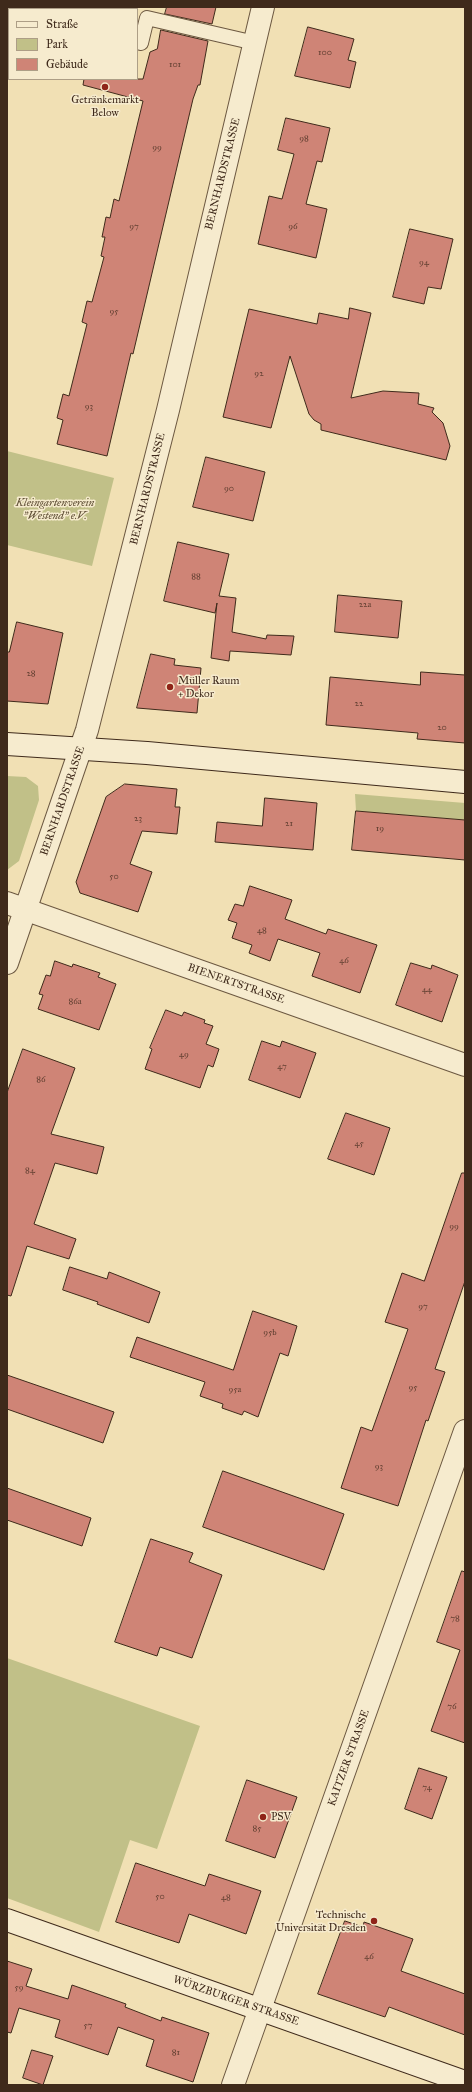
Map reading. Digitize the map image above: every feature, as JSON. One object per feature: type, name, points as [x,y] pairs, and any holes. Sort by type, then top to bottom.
[{"type":"street","name":"BERNHARDSTRASSE","points":[[7,963],[16,906],[81,749],[164,425],[263,7]]},
{"type":"street","points":[[7,744],[147,753],[465,782]]},
{"type":"street","name":"BIENERTSTRASSE","points":[[16,906],[465,1065]]},
{"type":"street","name":"KAITZER STRASSE","points":[[233,2085],[465,1431]]},
{"type":"street","name":"WÜRZBURGER STRASSE","points":[[7,1920],[465,2082]]},
{"type":"lane","points":[[138,42],[141,43],[146,18],[255,43]]},
{"type":"green space","name":"Kleingartenverein \"Westend\" e.V.","points":[[7,451],[114,478],[92,566],[7,545]]},
{"type":"green space","points":[[7,776],[26,777],[38,786],[39,800],[19,861],[7,870]]},
{"type":"green space","points":[[355,794],[465,803],[465,820],[356,811]]},
{"type":"green space","points":[[7,1658],[200,1726],[157,1849],[130,1840],[99,1932],[7,1898]]},
{"type":"building","points":[[167,7],[216,7],[212,24],[165,14]]},
{"type":"building","points":[[308,27],[354,39],[348,60],[356,62],[350,88],[295,76]]},
{"type":"building","points":[[161,30],[208,41],[200,85],[198,85],[193,99],[133,354],[131,353],[107,456],[57,444],[63,420],[57,418],[63,394],[69,396],[87,324],[82,322],[87,301],[92,302],[104,257],[101,256],[105,237],[102,237],[106,217],[110,218],[114,199],[119,201],[143,101],[83,85],[84,80],[143,79],[150,52],[157,49]]},
{"type":"building","points":[[286,118],[330,128],[322,162],[317,161],[306,204],[327,209],[316,258],[258,244],[269,196],[282,199],[294,154],[278,150]]},
{"type":"building","points":[[410,229],[453,239],[441,289],[428,287],[424,304],[393,297]]},
{"type":"building","points":[[350,308],[371,313],[351,398],[383,391],[419,393],[418,404],[434,408],[432,412],[443,423],[450,446],[446,460],[321,430],[321,424],[314,420],[309,414],[290,356],[271,428],[223,417],[249,309],[317,324],[319,313],[348,319]]},
{"type":"building","points":[[206,457],[265,472],[253,521],[193,507]]},
{"type":"building","points":[[178,542],[229,554],[219,596],[236,598],[232,632],[266,639],[267,635],[294,636],[291,655],[230,651],[229,661],[211,658],[217,603],[215,613],[164,601]]},
{"type":"building","points":[[338,595],[402,601],[398,638],[335,632]]},
{"type":"building","points":[[17,622],[63,633],[48,704],[7,701],[7,652],[9,652]]},
{"type":"building","points":[[151,654],[175,659],[174,665],[201,668],[197,713],[137,708]]},
{"type":"building","points":[[421,672],[465,675],[465,743],[417,739],[418,733],[326,725],[330,677],[420,685]]},
{"type":"building","points":[[125,784],[177,789],[175,807],[180,807],[177,834],[142,831],[130,864],[152,872],[138,912],[80,893],[76,882],[106,797]]},
{"type":"building","points":[[265,798],[317,803],[313,850],[215,842],[217,822],[262,826]]},
{"type":"building","points":[[356,811],[465,820],[465,860],[352,850]]},
{"type":"building","points":[[250,886],[292,900],[285,919],[326,934],[328,929],[377,945],[360,993],[312,976],[320,953],[278,939],[270,961],[249,953],[252,945],[232,938],[237,923],[228,920],[235,904],[243,906]]},
{"type":"building","points":[[55,961],[72,967],[73,964],[100,973],[98,977],[116,984],[99,1030],[38,1009],[43,995],[39,994],[46,975],[50,976]]},
{"type":"building","points":[[411,963],[431,969],[432,965],[458,975],[442,1022],[396,1005]]},
{"type":"building","points":[[166,1010],[182,1016],[184,1012],[205,1020],[204,1023],[213,1026],[206,1044],[219,1049],[213,1067],[208,1065],[200,1088],[145,1069],[152,1049],[150,1048]]},
{"type":"building","points":[[262,1041],[280,1047],[282,1041],[316,1053],[300,1098],[249,1080]]},
{"type":"building","points":[[23,1049],[75,1068],[51,1134],[104,1147],[97,1174],[55,1163],[34,1224],[76,1239],[69,1259],[27,1246],[11,1296],[7,1295],[7,1093]]},
{"type":"building","points":[[346,1113],[390,1128],[374,1175],[328,1159]]},
{"type":"building","points":[[462,1173],[465,1173],[465,1281],[435,1369],[445,1372],[428,1421],[426,1420],[398,1506],[341,1488],[361,1427],[372,1431],[408,1329],[385,1322],[402,1273],[424,1281]]},
{"type":"building","points":[[70,1267],[107,1279],[109,1272],[160,1292],[149,1323],[97,1304],[98,1302],[63,1290]]},
{"type":"building","points":[[253,1311],[297,1326],[288,1356],[280,1353],[258,1417],[244,1411],[242,1415],[222,1408],[223,1404],[200,1396],[205,1382],[130,1357],[137,1337],[233,1370]]},
{"type":"building","points":[[7,1375],[114,1412],[103,1443],[7,1409]]},
{"type":"building","points":[[223,1471],[344,1514],[324,1570],[203,1527]]},
{"type":"building","points":[[7,1488],[91,1518],[82,1546],[7,1520]]},
{"type":"building","points":[[151,1539],[193,1553],[189,1562],[222,1575],[192,1658],[160,1647],[157,1656],[115,1642]]},
{"type":"building","points":[[462,1571],[465,1572],[465,1743],[431,1731],[460,1650],[437,1642]]},
{"type":"building","points":[[419,1768],[447,1777],[432,1819],[405,1809]]},
{"type":"building","points":[[247,1780],[297,1797],[275,1858],[226,1841]]},
{"type":"building","points":[[136,1863],[205,1886],[209,1874],[261,1891],[246,1934],[189,1914],[179,1943],[116,1922]]},
{"type":"building","points":[[345,1921],[363,1927],[364,1922],[413,1939],[401,1971],[465,1994],[465,2035],[389,2007],[385,2017],[318,1994]]},
{"type":"building","points":[[7,1961],[32,1969],[26,1986],[68,1999],[72,1985],[126,2004],[125,2007],[161,2021],[162,2017],[209,2033],[193,2082],[146,2066],[154,2040],[118,2027],[108,2055],[55,2037],[60,2020],[19,2008],[11,2033],[7,2032]]},
{"type":"building","points":[[32,2050],[53,2056],[43,2085],[23,2078]]},
{"type":"place","name":"Getränkemarkt Below","points":[[105,87]]},
{"type":"place","name":"Müller Raum + Dekor","points":[[170,687]]},
{"type":"place","name":"PSV","points":[[263,1817]]},
{"type":"place","name":"Technische Universität Dresden","points":[[374,1921]]}]
